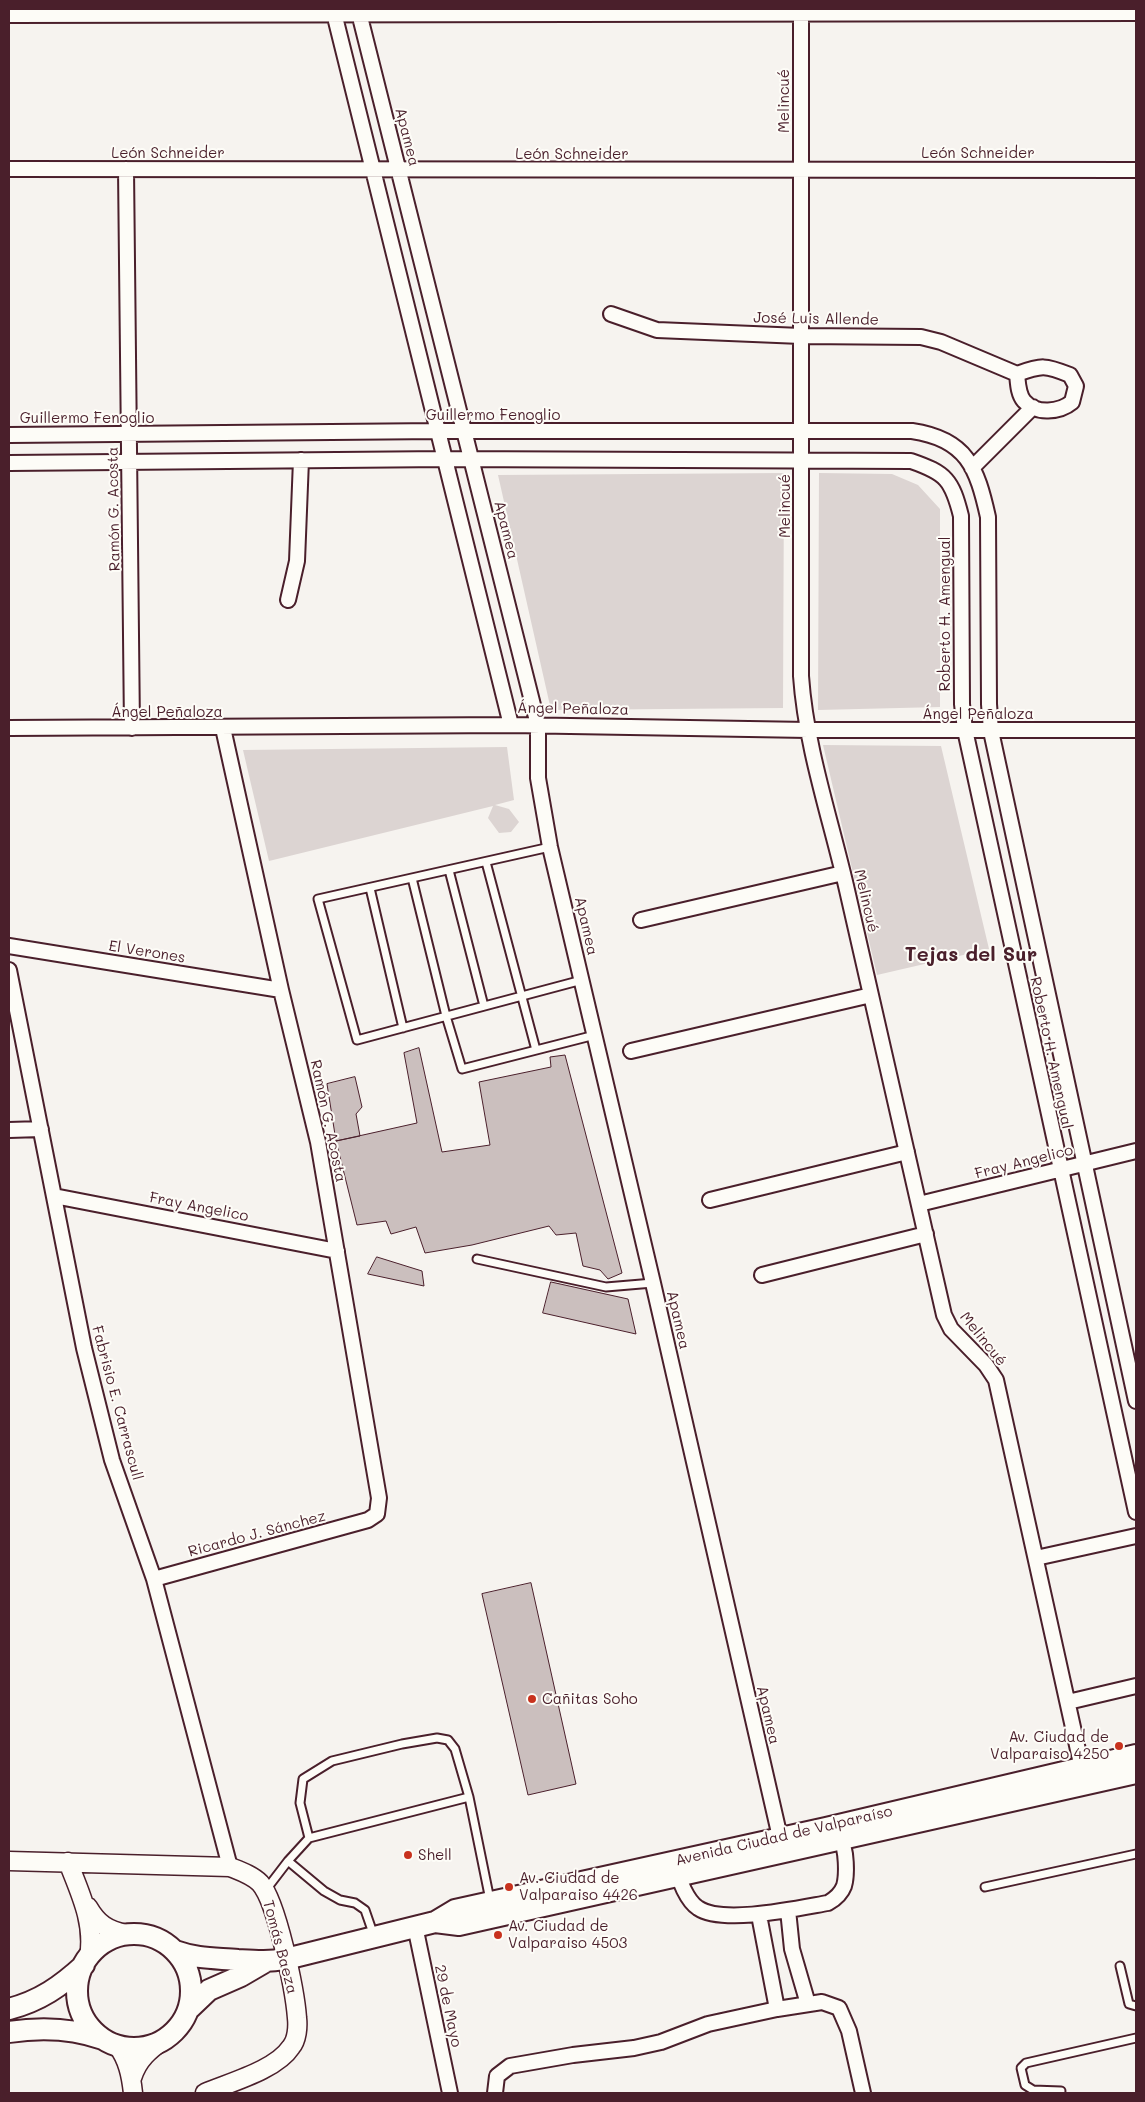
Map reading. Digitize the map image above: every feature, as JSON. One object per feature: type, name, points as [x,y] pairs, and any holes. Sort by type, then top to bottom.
[{"type":"main road","name":"Avenida Ciudad de Valparaíso","points":[[833,1834],[1136,1755]]},
{"type":"main road","name":"Avenida Ciudad de Valparaíso","points":[[434,1922],[459,1925],[676,1869],[781,1845],[1136,1773]]},
{"type":"main road","name":"Avenida Ciudad de Valparaíso","points":[[264,1962],[286,1959],[434,1922],[456,1910],[491,1902],[676,1869]]},
{"type":"main road","points":[[9,2009],[49,1994],[61,1986],[86,1961],[94,1950],[109,1940],[126,1934],[153,1937],[175,1951],[208,1960],[237,1959],[264,1962]]},
{"type":"main road","points":[[9,2032],[30,2029],[67,2030],[113,2043],[143,2047],[167,2037],[180,2025],[188,2010],[190,2001],[191,1983],[186,1966],[175,1951]]},
{"type":"main road","points":[[86,1961],[78,1982],[79,2003],[88,2023],[95,2031],[113,2043]]},
{"type":"main road","points":[[188,2010],[209,1990],[241,1976],[264,1962]]},
{"type":"street","points":[[9,15],[358,11],[1136,13]]},
{"type":"street","name":"Apamea","points":[[358,11],[538,725],[538,778],[550,847],[653,1283],[781,1845]]},
{"type":"street","name":"Melincué","points":[[801,11],[801,676],[808,730],[843,873],[944,1315],[950,1329],[986,1365],[996,1380],[1082,1768]]},
{"type":"street","points":[[334,12],[511,725]]},
{"type":"street","name":"León Schneider","points":[[9,169],[374,171],[1136,170]]},
{"type":"street","name":"Ramón G. Acosta","points":[[126,169],[132,728]]},
{"type":"street","name":"José Luis Allende","points":[[611,314],[657,330],[800,336],[921,337],[941,342],[1018,374]]},
{"type":"street","points":[[1038,366],[1051,367],[1070,375],[1076,386],[1072,402],[1064,409],[1046,410],[1033,407],[1024,401],[1019,391],[1018,374],[1038,366]]},
{"type":"street","points":[[970,464],[1033,407]]},
{"type":"street","name":"Guillermo Fenoglio","points":[[9,435],[438,431],[912,431],[933,434],[953,445],[970,464]]},
{"type":"street","points":[[9,463],[446,459],[801,459]]},
{"type":"street","name":"Roberto H. Amengual","points":[[801,459],[912,461],[934,468],[947,480],[956,495],[961,516],[962,704],[964,730],[1136,1512]]},
{"type":"street","points":[[288,600],[297,561],[300,460]]},
{"type":"street","name":"Roberto H. Amengual","points":[[970,464],[983,493],[988,517],[989,704],[991,731],[1136,1401]]},
{"type":"street","name":"Ángel Peñaloza","points":[[9,728],[538,725],[808,730],[1136,730]]},
{"type":"street","name":"Ramón G. Acosta","points":[[224,728],[281,990],[318,1142],[379,1498],[377,1514],[368,1520]]},
{"type":"street","points":[[641,920],[843,873]]},
{"type":"street","name":"El Verones","points":[[9,946],[281,990]]},
{"type":"street","name":"Fabrisio E. Carrascull","points":[[9,970],[84,1348],[112,1460],[154,1579],[230,1867]]},
{"type":"street","points":[[631,1051],[871,994]]},
{"type":"street","points":[[9,1130],[41,1129]]},
{"type":"street","name":"Fray Angelico","points":[[919,1204],[1136,1151]]},
{"type":"street","points":[[710,1200],[907,1152]]},
{"type":"street","name":"Fray Angelico","points":[[54,1196],[337,1251]]},
{"type":"street","points":[[762,1275],[926,1234]]},
{"type":"street","name":"Ricardo J. Sánchez","points":[[154,1579],[368,1520]]},
{"type":"street","points":[[1036,1558],[1136,1536]]},
{"type":"street","points":[[1068,1702],[1136,1686]]},
{"type":"street","points":[[676,1869],[690,1899],[698,1909],[717,1914],[759,1915],[828,1903],[836,1899],[841,1892],[844,1886],[846,1868],[833,1834]]},
{"type":"street","name":"Tomás Baeza","points":[[9,1861],[230,1867],[249,1875],[259,1882],[273,1908],[286,1959],[297,2019],[293,2045],[286,2055],[274,2063],[205,2093]]},
{"type":"street","points":[[68,1862],[81,1896],[90,1928],[91,1945],[86,1961]]},
{"type":"street","points":[[81,1896],[102,1926],[111,1931],[126,1934]]},
{"type":"street","points":[[788,1910],[792,1949],[808,2004]]},
{"type":"street","points":[[759,1915],[777,2009]]},
{"type":"street","name":"29 de Mayo","points":[[414,1926],[450,2093]]},
{"type":"street","points":[[495,2093],[497,2076],[510,2066],[573,2054],[634,2048],[660,2042],[708,2024],[777,2009],[822,2002],[839,2008],[849,2031],[863,2093]]},
{"type":"street","points":[[132,2086],[135,2068],[144,2054],[167,2037]]},
{"type":"street","points":[[113,2043],[124,2056],[132,2086]]},
{"type":"lane","points":[[550,847],[318,899],[357,1040],[582,980]]},
{"type":"lane","points":[[486,862],[536,1050]]},
{"type":"lane","points":[[449,870],[484,1006]]},
{"type":"lane","points":[[412,878],[446,1016],[462,1069],[594,1035]]},
{"type":"lane","points":[[370,888],[403,1028]]},
{"type":"lane","points":[[477,1259],[606,1287],[653,1283]]},
{"type":"lane","points":[[308,1838],[300,1803],[303,1780],[332,1761],[402,1744],[437,1738],[448,1740],[455,1749],[469,1797],[491,1902]]},
{"type":"lane","points":[[265,1891],[308,1838],[469,1797]]},
{"type":"lane","points":[[985,1887],[1136,1854]]},
{"type":"lane","points":[[288,1861],[324,1891],[340,1900],[356,1903],[365,1910],[374,1937]]},
{"type":"lane","points":[[1120,1966],[1129,2004],[1136,2006]]},
{"type":"lane","points":[[1061,2091],[1033,2090],[1025,2085],[1021,2068],[1026,2063],[1136,2038]]},
{"type":"shaded area","points":[[784,473],[783,708],[551,710],[498,475]]},
{"type":"shaded area","points":[[819,473],[892,474],[918,485],[940,509],[940,707],[818,710]]},
{"type":"shaded area","points":[[823,745],[941,746],[989,949],[877,975]]},
{"type":"shaded area","points":[[507,747],[514,800],[495,805],[509,809],[519,822],[511,832],[499,833],[488,818],[493,806],[269,861],[243,750]]},
{"type":"building","points":[[419,1048],[442,1152],[490,1145],[479,1082],[551,1067],[550,1057],[565,1055],[622,1273],[608,1279],[600,1270],[583,1266],[576,1233],[556,1235],[549,1226],[472,1245],[425,1253],[416,1227],[391,1234],[386,1221],[357,1225],[336,1141],[417,1123],[404,1053]]},
{"type":"building","points":[[355,1077],[362,1107],[356,1114],[360,1136],[336,1141],[327,1084]]},
{"type":"building","points":[[377,1257],[422,1271],[424,1286],[368,1274]]},
{"type":"building","points":[[551,1282],[628,1299],[636,1334],[543,1313]]},
{"type":"building","name":"Cañitas Soho","points":[[531,1583],[576,1784],[528,1795],[482,1594]]},
{"type":"place","name":"Cañitas Soho","points":[[532,1699]]},
{"type":"place","name":"Av. Ciudad de Valparaiso 4250","points":[[1119,1746]]},
{"type":"place","name":"Shell","points":[[408,1855]]},
{"type":"place","name":"Av. Ciudad de Valparaiso 4426","points":[[509,1887]]},
{"type":"place","name":"Av. Ciudad de Valparaiso 4503","points":[[498,1935]]},
{"type":"district","name":"Tejas del Sur","points":[[971,955]]}]
